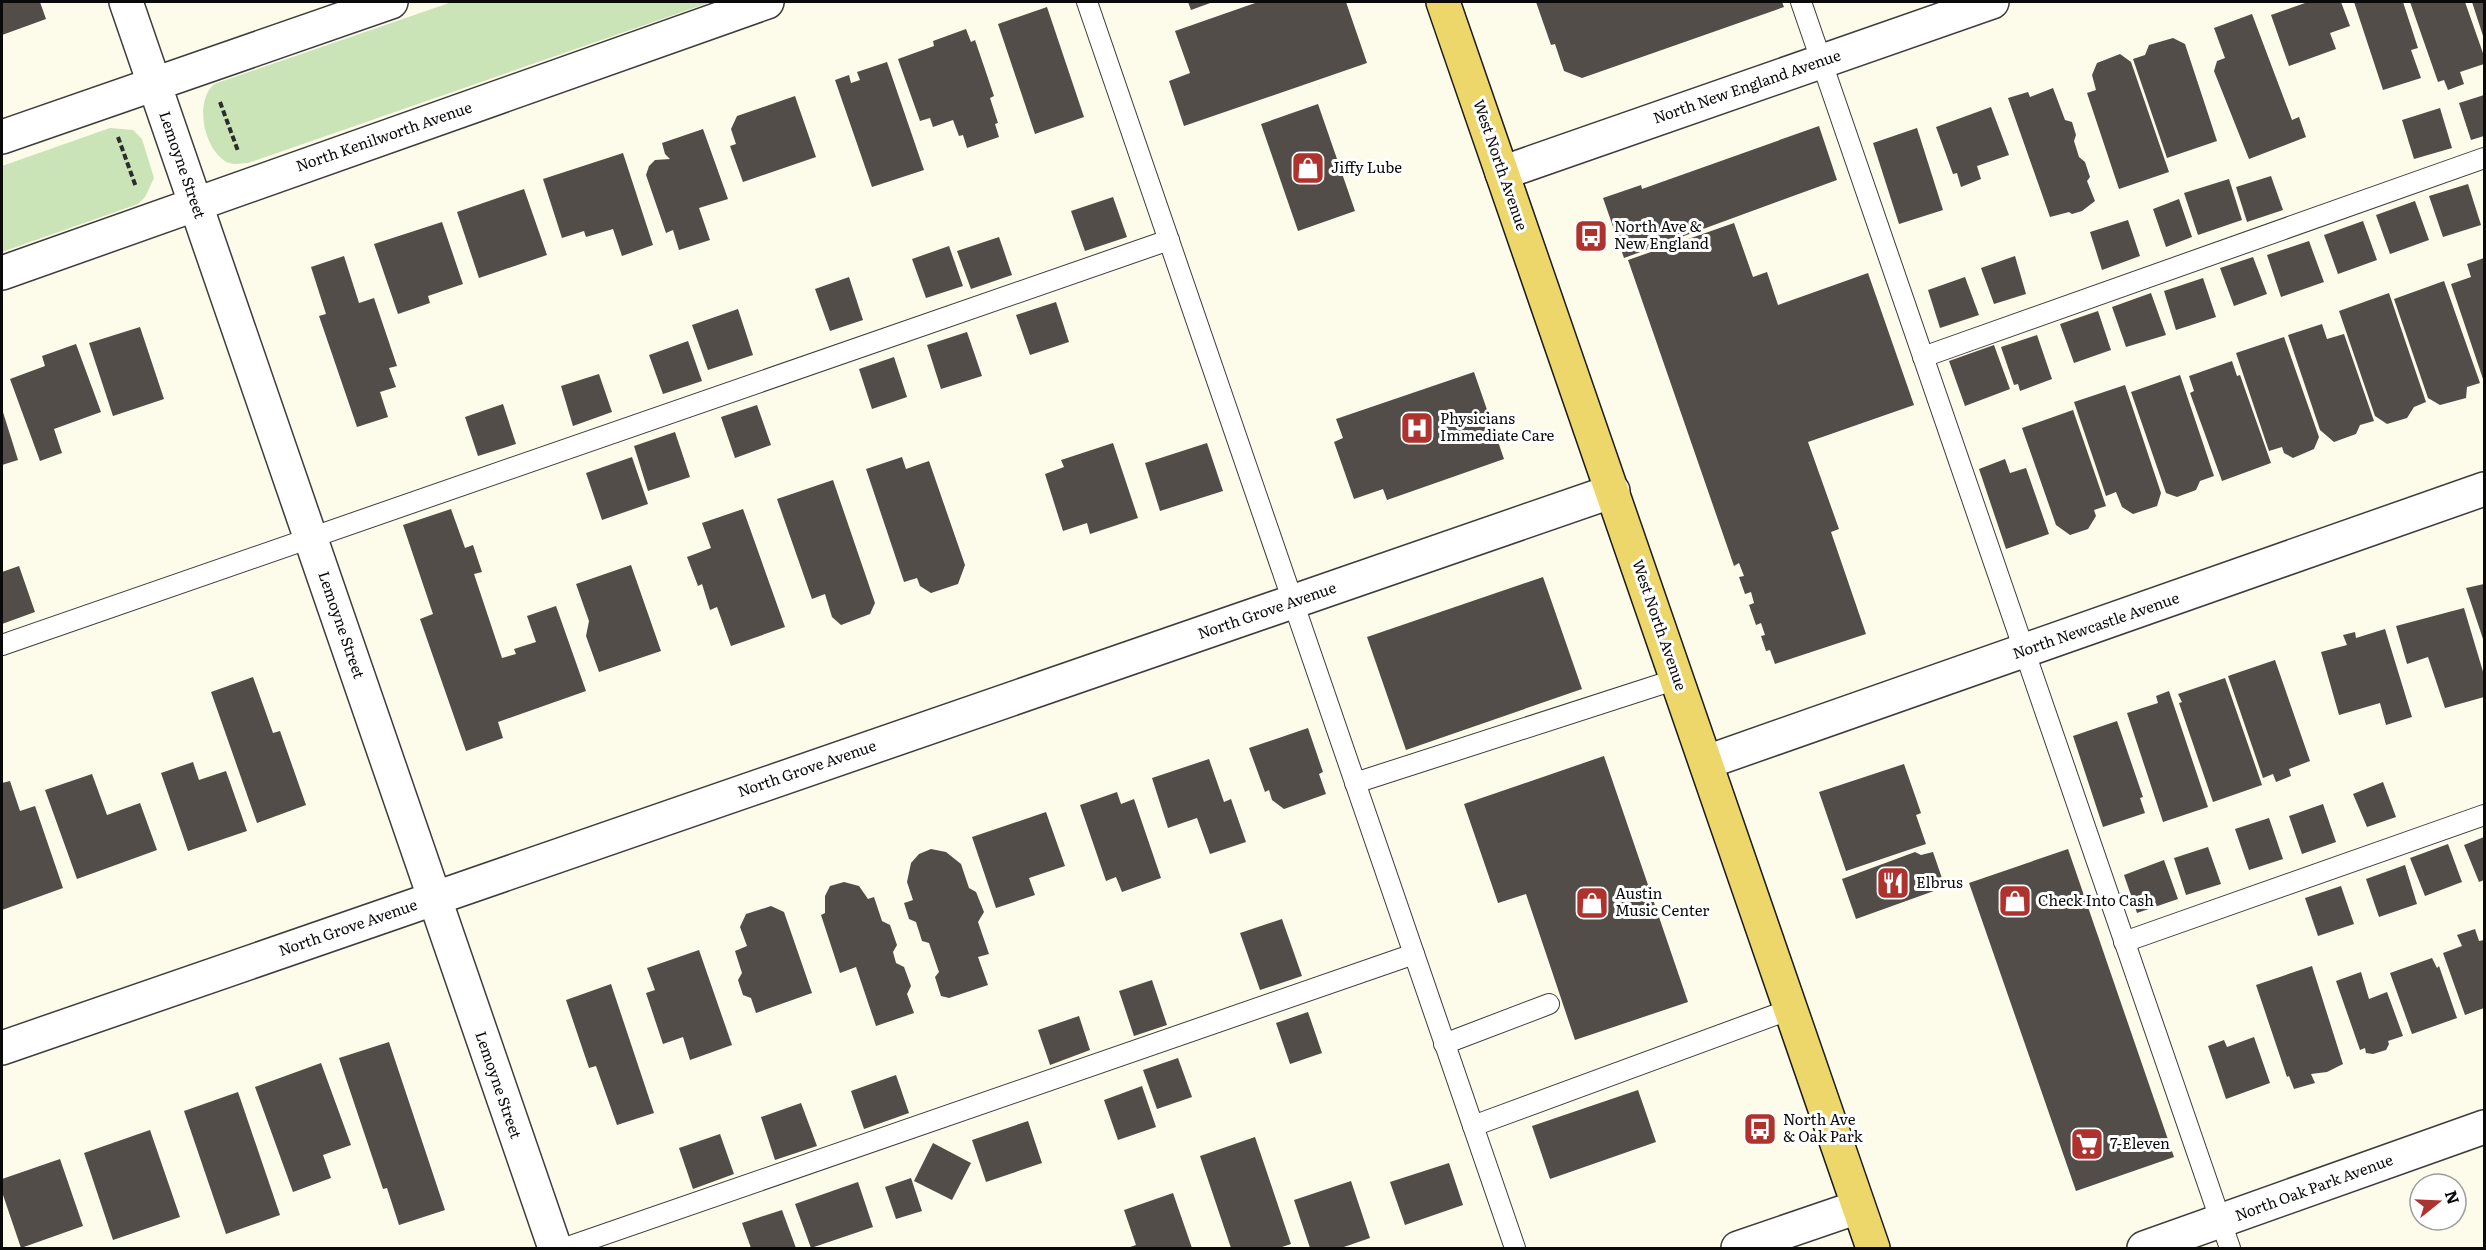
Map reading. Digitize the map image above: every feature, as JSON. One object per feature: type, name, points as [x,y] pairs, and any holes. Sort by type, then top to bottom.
[{"type":"main road","name":"West North Avenue","points":[[1443,2],[1873,1248]]},
{"type":"street","name":"Lemoyne Street","points":[[126,2],[555,1248]]},
{"type":"street","points":[[2,137],[391,2]]},
{"type":"street","name":"North Kenilworth Avenue","points":[[2,273],[767,2]]},
{"type":"street","name":"North New England Avenue","points":[[1502,173],[1992,2]]},
{"type":"street","name":"North Newcastle Avenue","points":[[1707,762],[2484,489]]},
{"type":"street","name":"North Grove Avenue","points":[[2,1048],[1613,491]]},
{"type":"street","name":"North Oak Park Avenue","points":[[2144,1248],[2225,1235],[2484,1127]]},
{"type":"street","points":[[1738,1248],[1858,1207]]},
{"type":"lane","points":[[1087,2],[1515,1248]]},
{"type":"lane","points":[[1801,2],[2225,1235]]},
{"type":"lane","points":[[1923,357],[2484,158]]},
{"type":"lane","points":[[2,645],[1169,240]]},
{"type":"lane","points":[[1355,783],[1677,679]]},
{"type":"lane","points":[[2124,942],[2484,815]]},
{"type":"lane","points":[[565,1248],[1414,954]]},
{"type":"lane","points":[[1444,1044],[1549,1004]]},
{"type":"lane","points":[[1473,1126],[1791,1009]]},
{"type":"path","points":[[218,96],[238,152]]},
{"type":"path","points":[[114,128],[137,191]]},
{"type":"green space","points":[[452,2],[711,2],[248,163],[229,163],[221,158],[208,139],[203,115],[204,103],[214,84]]},
{"type":"green space","points":[[110,128],[133,130],[142,139],[154,178],[145,197],[138,204],[2,252],[2,166]]},
{"type":"building","points":[[2,2],[40,2],[46,19],[2,35]]},
{"type":"building","points":[[1188,2],[1213,2],[1191,10]]},
{"type":"building","points":[[1258,2],[1346,2],[1367,63],[1184,126],[1169,81],[1190,73],[1175,31]]},
{"type":"building","points":[[1536,2],[1782,2],[1784,7],[1582,78],[1564,71],[1555,44],[1551,45]]},
{"type":"building","points":[[2304,2],[2341,2],[2350,26],[2330,33],[2336,49],[2289,66],[2271,15]]},
{"type":"building","points":[[2354,2],[2403,2],[2418,48],[2411,50],[2421,78],[2383,90]]},
{"type":"building","points":[[2410,2],[2465,2],[2484,56],[2484,64],[2460,72],[2464,84],[2448,90],[2444,80],[2438,82]]},
{"type":"building","points":[[2472,2],[2484,2],[2484,39]]},
{"type":"building","points":[[1047,7],[1084,117],[1035,134],[998,24]]},
{"type":"building","points":[[2252,14],[2292,120],[2299,117],[2306,137],[2249,159],[2214,71],[2217,61],[2225,58],[2214,28]]},
{"type":"building","points":[[966,29],[971,42],[975,40],[994,96],[990,98],[998,123],[995,124],[999,137],[967,148],[963,135],[959,136],[953,120],[933,127],[930,118],[920,121],[898,59],[934,46],[933,41]]},
{"type":"building","points":[[2173,38],[2185,44],[2217,141],[2167,158],[2133,59],[2145,55],[2149,45]]},
{"type":"building","points":[[2120,54],[2131,62],[2169,172],[2119,189],[2087,93],[2096,90],[2092,75],[2097,63]]},
{"type":"building","points":[[887,62],[924,170],[872,187],[835,80],[849,75],[851,83],[860,80],[857,72]]},
{"type":"building","points":[[2053,88],[2065,120],[2072,122],[2076,135],[2074,141],[2079,157],[2085,162],[2090,177],[2087,181],[2095,201],[2082,211],[2050,217],[2008,98],[2028,92],[2030,97]]},
{"type":"building","points":[[2484,95],[2484,136],[2471,140],[2459,103]]},
{"type":"building","points":[[795,96],[816,157],[743,182],[730,146],[736,144],[731,129],[737,116]]},
{"type":"building","name":"Jiffy Lube","points":[[1318,104],[1355,211],[1298,231],[1261,124]]},
{"type":"building","points":[[1991,107],[2009,155],[1977,166],[1981,179],[1961,187],[1957,173],[1953,174],[1936,127]]},
{"type":"building","points":[[2440,108],[2452,148],[2414,159],[2402,120]]},
{"type":"building","points":[[1819,126],[1837,180],[1624,258],[1603,198],[1641,185],[1642,189]]},
{"type":"building","points":[[1917,128],[1943,210],[1899,224],[1873,143]]},
{"type":"building","points":[[703,129],[728,199],[699,208],[710,240],[679,250],[673,230],[666,233],[646,175],[649,166],[655,160],[670,159],[665,154],[662,143]]},
{"type":"building","points":[[623,153],[653,245],[622,256],[613,229],[586,237],[584,231],[562,238],[543,179]]},
{"type":"building","points":[[2271,176],[2283,210],[2247,222],[2236,187]]},
{"type":"building","points":[[2229,179],[2242,220],[2198,235],[2184,193]]},
{"type":"building","points":[[2468,184],[2481,225],[2443,237],[2429,196]]},
{"type":"building","points":[[524,189],[547,255],[479,278],[457,212]]},
{"type":"building","points":[[1113,197],[1127,237],[1085,251],[1071,211]]},
{"type":"building","points":[[2179,199],[2192,237],[2166,247],[2153,209]]},
{"type":"building","points":[[2415,201],[2429,240],[2390,254],[2376,215]]},
{"type":"building","points":[[2128,220],[2140,256],[2102,270],[2090,232]]},
{"type":"building","points":[[2363,221],[2377,260],[2338,274],[2324,235]]},
{"type":"building","points":[[442,222],[463,284],[428,296],[430,303],[398,314],[374,244]]},
{"type":"building","points":[[1734,223],[1753,277],[1767,272],[1778,305],[1868,273],[1914,405],[1808,442],[1839,529],[1831,532],[1866,634],[1775,664],[1770,650],[1766,651],[1761,636],[1765,635],[1761,623],[1756,625],[1749,605],[1754,603],[1751,592],[1745,594],[1739,577],[1744,576],[1739,563],[1734,566],[1628,260]]},
{"type":"building","points":[[999,237],[1012,275],[971,289],[957,251]]},
{"type":"building","points":[[2309,241],[2324,282],[2281,297],[2267,255]]},
{"type":"building","points":[[949,246],[963,286],[926,298],[912,259]]},
{"type":"building","points":[[344,256],[359,303],[374,298],[397,366],[389,368],[396,387],[380,392],[388,417],[357,427],[319,316],[326,314],[311,267]]},
{"type":"building","points":[[2015,256],[2026,294],[1994,304],[1981,268]]},
{"type":"building","points":[[2253,257],[2267,294],[2234,306],[2220,268]]},
{"type":"building","points":[[2484,258],[2484,382],[2451,284],[2471,277],[2467,264]]},
{"type":"building","points":[[849,277],[863,320],[830,331],[815,289]]},
{"type":"building","points":[[1965,277],[1979,315],[1940,328],[1928,290]]},
{"type":"building","points":[[2203,278],[2216,317],[2176,330],[2164,291]]},
{"type":"building","points":[[2444,281],[2480,383],[2467,387],[2466,398],[2440,405],[2428,398],[2394,299]]},
{"type":"building","points":[[2151,293],[2166,335],[2126,347],[2112,307]]},
{"type":"building","points":[[2389,293],[2426,402],[2414,407],[2407,418],[2387,424],[2375,416],[2339,311]]},
{"type":"building","points":[[1056,302],[1069,342],[1030,355],[1016,315]]},
{"type":"building","points":[[738,309],[753,355],[708,370],[692,325]]},
{"type":"building","points":[[2098,311],[2111,350],[2074,363],[2060,324]]},
{"type":"building","points":[[2322,324],[2327,339],[2344,334],[2374,421],[2360,425],[2356,434],[2334,442],[2320,430],[2288,335]]},
{"type":"building","points":[[140,327],[164,399],[113,416],[89,343]]},
{"type":"building","points":[[967,332],[982,376],[941,389],[927,345]]},
{"type":"building","points":[[2037,335],[2052,379],[2020,391],[2018,384],[2014,385],[2001,347]]},
{"type":"building","points":[[2284,337],[2319,437],[2314,449],[2293,458],[2284,453],[2282,447],[2269,451],[2236,353]]},
{"type":"building","points":[[688,341],[702,381],[663,394],[649,355]]},
{"type":"building","points":[[76,344],[101,412],[54,429],[62,453],[40,461],[10,379],[45,366],[42,356]]},
{"type":"building","points":[[1994,345],[2010,389],[1965,406],[1949,361]]},
{"type":"building","points":[[894,357],[907,397],[872,409],[859,369]]},
{"type":"building","points":[[2232,361],[2237,376],[2240,375],[2271,463],[2222,481],[2190,393],[2194,391],[2189,376]]},
{"type":"building","name":"Physicians Immediate Care","points":[[1474,372],[1504,459],[1387,500],[1383,489],[1354,499],[1334,442],[1343,438],[1336,419]]},
{"type":"building","points":[[599,374],[612,412],[573,426],[561,386]]},
{"type":"building","points":[[2180,375],[2214,476],[2200,481],[2196,490],[2177,497],[2166,493],[2131,392]]},
{"type":"building","points":[[2125,385],[2161,493],[2157,506],[2133,514],[2122,507],[2116,492],[2106,496],[2074,402]]},
{"type":"building","points":[[503,404],[516,444],[478,456],[465,417]]},
{"type":"building","points":[[757,405],[771,445],[735,458],[721,417]]},
{"type":"building","points":[[2,409],[18,460],[2,465]]},
{"type":"building","points":[[2073,410],[2106,506],[2094,510],[2096,516],[2088,529],[2070,535],[2056,525],[2022,428]]},
{"type":"building","points":[[675,432],[690,477],[648,491],[634,446]]},
{"type":"building","points":[[1113,443],[1138,518],[1090,534],[1087,523],[1063,531],[1045,474],[1064,467],[1061,460]]},
{"type":"building","points":[[1207,443],[1223,491],[1160,511],[1145,463]]},
{"type":"building","points":[[632,457],[648,504],[602,520],[586,473]]},
{"type":"building","points":[[902,457],[906,469],[929,461],[965,565],[958,584],[931,593],[920,586],[917,578],[904,582],[866,469]]},
{"type":"building","points":[[2005,459],[2010,473],[2026,468],[2049,534],[2006,549],[1979,469]]},
{"type":"building","points":[[833,480],[875,603],[870,614],[841,625],[832,617],[825,594],[812,599],[777,499]]},
{"type":"building","points":[[451,509],[465,548],[473,545],[482,572],[474,574],[502,658],[516,654],[514,649],[536,642],[527,616],[556,606],[586,691],[498,722],[503,738],[466,751],[420,619],[433,614],[403,525]]},
{"type":"building","points":[[743,509],[785,627],[731,646],[717,607],[710,610],[702,584],[698,586],[687,557],[711,548],[702,523]]},
{"type":"building","points":[[631,565],[661,651],[599,672],[586,636],[589,621],[576,584]]},
{"type":"building","points":[[19,566],[35,612],[2,624],[2,572]]},
{"type":"building","points":[[1543,577],[1582,689],[1406,750],[1367,637]]},
{"type":"building","points":[[2484,584],[2484,642],[2466,588]]},
{"type":"building","points":[[2464,608],[2484,675],[2484,697],[2445,708],[2428,657],[2407,664],[2396,626]]},
{"type":"building","points":[[2385,629],[2412,717],[2386,725],[2380,703],[2339,715],[2321,652],[2347,645],[2343,635],[2355,632],[2356,638]]},
{"type":"building","points":[[2275,660],[2310,761],[2289,769],[2291,776],[2276,782],[2273,774],[2263,778],[2228,676]]},
{"type":"building","points":[[253,677],[273,733],[280,731],[306,805],[257,823],[211,692]]},
{"type":"building","points":[[2225,678],[2262,785],[2213,802],[2179,703],[2182,702],[2178,694]]},
{"type":"building","points":[[2169,691],[2208,807],[2163,822],[2127,713],[2158,703],[2156,696]]},
{"type":"building","points":[[2117,721],[2143,797],[2140,798],[2145,813],[2103,827],[2073,736]]},
{"type":"building","points":[[1308,728],[1323,772],[1319,774],[1326,794],[1284,809],[1272,800],[1269,790],[1265,792],[1249,748]]},
{"type":"building","points":[[1604,756],[1688,1002],[1575,1040],[1526,894],[1498,903],[1464,804]]},
{"type":"building","points":[[1209,759],[1224,802],[1231,799],[1246,842],[1210,854],[1197,818],[1168,828],[1152,778]]},
{"type":"building","points":[[193,762],[199,780],[226,771],[247,831],[188,851],[161,773]]},
{"type":"building","points":[[1904,764],[1921,813],[1916,815],[1926,844],[1846,871],[1819,792]]},
{"type":"building","points":[[92,774],[107,815],[140,803],[157,850],[77,879],[45,790]]},
{"type":"building","points":[[10,781],[20,811],[35,806],[63,888],[2,910],[2,783]]},
{"type":"building","points":[[2383,782],[2396,817],[2367,827],[2353,794]]},
{"type":"building","points":[[1117,792],[1121,804],[1134,799],[1161,878],[1122,892],[1116,877],[1106,881],[1080,805]]},
{"type":"building","points":[[2323,804],[2336,842],[2302,854],[2289,816]]},
{"type":"building","points":[[1046,812],[1065,866],[1029,878],[1035,895],[996,908],[972,837]]},
{"type":"building","points":[[2269,818],[2283,859],[2249,870],[2235,829]]},
{"type":"building","points":[[2484,837],[2484,880],[2479,882],[2464,845]]},
{"type":"building","points":[[2448,844],[2462,882],[2425,896],[2410,858]]},
{"type":"building","points":[[2208,847],[2221,884],[2186,895],[2174,858]]},
{"type":"building","points":[[931,849],[946,852],[961,864],[969,888],[976,892],[984,912],[978,922],[989,954],[978,957],[988,985],[949,998],[941,996],[935,977],[939,972],[929,943],[922,941],[916,922],[909,919],[904,903],[913,900],[907,882],[911,863],[919,854]]},
{"type":"building","points":[[2068,849],[2174,1157],[2076,1191],[1969,883]]},
{"type":"building","name":"Elbrus","points":[[1915,852],[1921,855],[1933,852],[1945,887],[1856,919],[1842,879]]},
{"type":"building","points":[[2164,860],[2178,899],[2137,913],[2124,875]]},
{"type":"building","points":[[2405,865],[2417,904],[2379,917],[2366,879]]},
{"type":"building","points":[[844,882],[859,886],[868,899],[874,897],[882,921],[890,925],[897,945],[893,952],[896,963],[904,967],[911,986],[907,994],[914,1013],[876,1026],[856,967],[840,973],[821,915],[825,913],[825,896],[830,886]]},
{"type":"building","points":[[2341,886],[2354,924],[2318,936],[2305,898]]},
{"type":"building","points":[[771,906],[784,912],[812,993],[756,1013],[751,998],[743,995],[738,980],[742,973],[735,951],[747,946],[740,927],[746,914]]},
{"type":"building","points":[[1282,919],[1302,976],[1260,990],[1240,933]]},
{"type":"building","points":[[2475,929],[2479,941],[2484,940],[2484,1008],[2465,1015],[2443,953],[2462,946],[2457,935]]},
{"type":"building","points":[[699,950],[732,1045],[690,1060],[683,1037],[663,1044],[646,993],[655,990],[647,968]]},
{"type":"building","points":[[2432,958],[2437,968],[2439,966],[2457,1018],[2412,1034],[2390,973]]},
{"type":"building","points":[[2312,966],[2343,1064],[2327,1072],[2311,1074],[2315,1083],[2294,1089],[2289,1076],[2287,1077],[2256,985]]},
{"type":"building","points":[[2361,972],[2369,999],[2387,992],[2403,1036],[2388,1041],[2386,1050],[2373,1054],[2366,1053],[2365,1048],[2360,1050],[2336,981]]},
{"type":"building","points":[[1152,980],[1167,1025],[1134,1036],[1119,991]]},
{"type":"building","points":[[611,984],[654,1113],[617,1125],[596,1066],[589,1068],[566,1000]]},
{"type":"building","points":[[1308,1012],[1322,1053],[1290,1064],[1276,1023]]},
{"type":"building","points":[[1079,1016],[1090,1050],[1050,1065],[1038,1030]]},
{"type":"building","points":[[2254,1037],[2270,1083],[2226,1099],[2208,1046],[2224,1040],[2227,1047]]},
{"type":"building","points":[[389,1042],[445,1210],[399,1225],[387,1188],[383,1189],[339,1058]]},
{"type":"building","points":[[1178,1058],[1192,1097],[1157,1109],[1143,1070]]},
{"type":"building","points":[[321,1063],[351,1145],[323,1155],[331,1178],[293,1192],[255,1087]]},
{"type":"building","points":[[896,1075],[909,1113],[864,1129],[851,1091]]},
{"type":"building","points":[[1142,1086],[1156,1127],[1118,1140],[1104,1100]]},
{"type":"building","points":[[1638,1090],[1656,1142],[1550,1179],[1532,1126]]},
{"type":"building","points":[[238,1092],[280,1215],[226,1234],[184,1111]]},
{"type":"building","points":[[801,1103],[817,1146],[775,1160],[761,1117]]},
{"type":"building","points":[[1028,1121],[1042,1163],[986,1182],[972,1140]]},
{"type":"building","points":[[150,1130],[180,1217],[113,1240],[84,1153]]},
{"type":"building","points":[[720,1134],[734,1174],[693,1189],[679,1148]]},
{"type":"building","points":[[1255,1137],[1291,1244],[1279,1248],[1231,1248],[1200,1156]]},
{"type":"building","points":[[933,1143],[971,1163],[952,1200],[914,1181]]},
{"type":"building","points":[[60,1159],[83,1226],[21,1248],[2,1192],[2,1179]]},
{"type":"building","points":[[1449,1163],[1463,1205],[1405,1225],[1390,1182]]},
{"type":"building","points":[[911,1178],[922,1211],[896,1219],[885,1187]]},
{"type":"building","points":[[1351,1181],[1370,1238],[1341,1248],[1310,1248],[1294,1200]]},
{"type":"building","points":[[858,1182],[873,1227],[811,1248],[795,1204]]},
{"type":"building","points":[[1173,1193],[1192,1248],[1127,1248],[1136,1245],[1124,1210]]},
{"type":"building","points":[[782,1210],[796,1248],[751,1248],[742,1223]]},
{"type":"place","name":"Jiffy Lube","points":[[1308,168]]},
{"type":"place","name":"North Ave & New England","points":[[1591,236]]},
{"type":"place","name":"Physicians Immediate Care","points":[[1417,428]]},
{"type":"place","name":"Elbrus","points":[[1893,883]]},
{"type":"place","name":"Check Into Cash","points":[[2015,901]]},
{"type":"place","name":"Austin Music Center","points":[[1592,903]]},
{"type":"place","name":"North Ave & Oak Park","points":[[1760,1129]]},
{"type":"place","name":"7-Eleven","points":[[2087,1144]]}]
